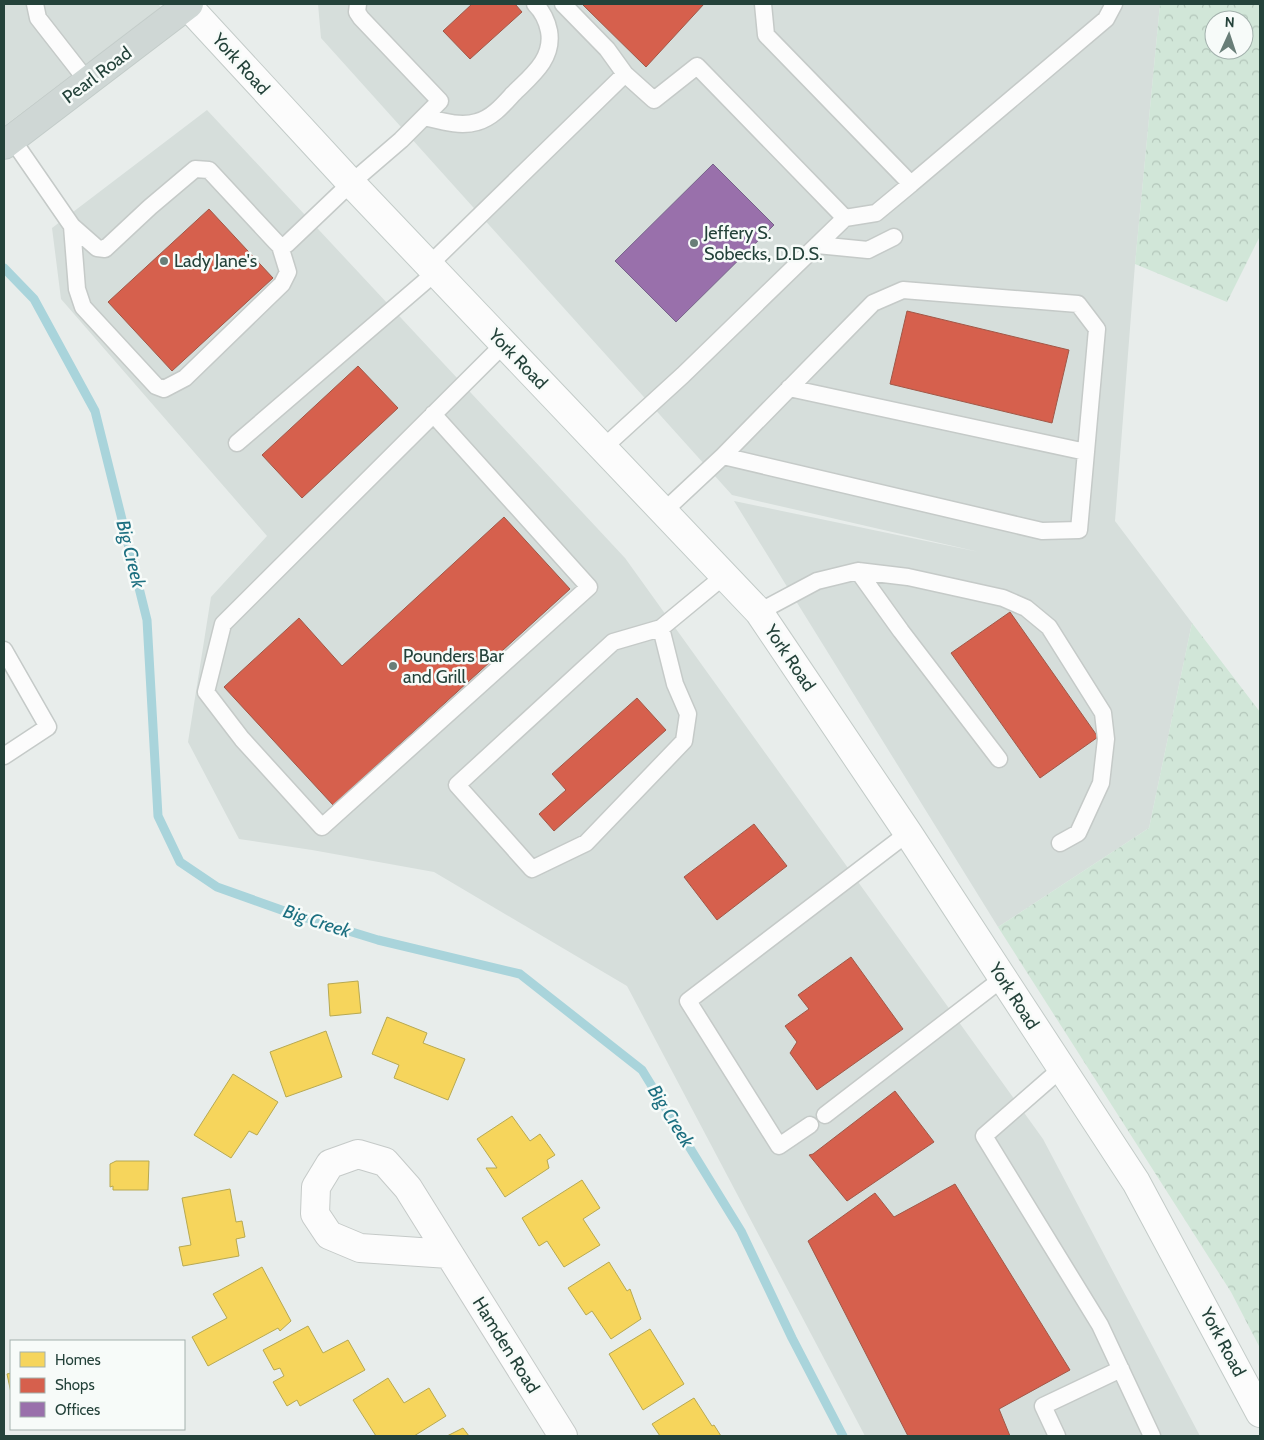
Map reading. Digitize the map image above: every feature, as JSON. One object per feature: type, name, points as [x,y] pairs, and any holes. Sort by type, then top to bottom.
[{"type":"main road","name":"Pearl Road","points":[[8,142],[188,4]]},
{"type":"main road","name":"York Road","points":[[188,4],[351,183],[759,612],[908,833],[1136,1182],[1260,1412]]},
{"type":"main road","name":"Hamden Road","points":[[449,1254],[360,1248],[329,1234],[315,1214],[316,1187],[330,1164],[358,1154],[385,1162],[408,1188],[563,1436]]},
{"type":"lane","points":[[35,4],[38,18],[88,82]]},
{"type":"lane","points":[[280,246],[287,244],[440,101],[361,18],[357,12],[358,4]]},
{"type":"lane","points":[[424,117],[456,123],[477,122],[496,112],[539,68],[550,46],[547,22],[535,4]]},
{"type":"lane","points":[[563,4],[607,49],[625,74],[654,100],[697,66],[845,218]]},
{"type":"lane","points":[[763,4],[766,35],[911,184]]},
{"type":"lane","points":[[603,448],[683,375],[845,218],[876,213],[1106,19],[1114,4]]},
{"type":"lane","points":[[237,442],[432,269],[625,74]]},
{"type":"lane","points":[[8,142],[72,226],[97,248],[105,249],[195,169],[209,170],[280,246],[288,272],[282,284],[185,378],[164,388],[156,386],[84,307],[78,289],[72,226]]},
{"type":"lane","points":[[817,245],[868,250],[894,237]]},
{"type":"lane","points":[[663,512],[723,456],[873,302],[903,290],[1078,304],[1097,329],[1079,530],[1042,531],[723,456]]},
{"type":"lane","points":[[433,414],[589,587],[322,827],[242,739],[206,692],[223,624],[433,414],[504,344]]},
{"type":"lane","points":[[789,388],[1086,452]]},
{"type":"lane","points":[[759,612],[817,581],[858,571],[908,578],[1003,598],[1026,608],[1048,627],[1103,713],[1106,739],[1101,783],[1078,833],[1060,843]]},
{"type":"lane","points":[[858,571],[1000,759]]},
{"type":"lane","points":[[661,628],[675,684],[688,714],[684,742],[586,843],[532,869],[457,785],[613,642],[661,628],[724,576]]},
{"type":"lane","points":[[4,650],[48,727],[4,756]]},
{"type":"lane","points":[[810,1125],[779,1146],[688,1001],[908,833]]},
{"type":"lane","points":[[825,1115],[1003,978]]},
{"type":"lane","points":[[1062,1068],[984,1136],[1100,1325],[1152,1436]]},
{"type":"lane","points":[[1057,1436],[1043,1406],[1121,1369]]},
{"type":"shaded area","points":[[4,4],[158,4],[161,7],[4,126]]},
{"type":"shaded area","points":[[318,4],[1160,4],[1135,264],[1115,521],[1192,623],[1149,828],[998,927],[734,501],[979,552],[732,495],[321,38]]},
{"type":"shaded area","points":[[207,110],[625,558],[1043,1139],[1200,1436],[865,1436],[627,986],[434,872],[239,839],[188,742],[211,597],[267,536],[61,299],[52,228]]},
{"type":"green space","points":[[1160,4],[1260,4],[1260,236],[1227,302],[1135,264]]},
{"type":"green space","points":[[1192,623],[1260,712],[1260,1348],[1231,1292],[998,927],[1149,828]]},
{"type":"building: Homes","points":[[358,981],[361,1013],[330,1016],[328,984]]},
{"type":"building: Homes","points":[[387,1017],[427,1033],[423,1043],[465,1059],[448,1100],[394,1078],[399,1065],[372,1054]]},
{"type":"building: Homes","points":[[326,1031],[342,1077],[286,1097],[270,1052]]},
{"type":"building: Homes","points":[[233,1074],[278,1102],[257,1135],[249,1131],[231,1158],[194,1135]]},
{"type":"building: Homes","points":[[512,1116],[530,1141],[540,1134],[555,1155],[547,1160],[549,1168],[505,1197],[486,1168],[497,1168],[477,1139]]},
{"type":"building: Homes","points":[[116,1161],[149,1161],[148,1190],[113,1190],[113,1186],[110,1187],[110,1164]]},
{"type":"building: Homes","points":[[582,1180],[600,1208],[583,1219],[600,1245],[564,1267],[547,1241],[539,1246],[522,1218]]},
{"type":"building: Homes","points":[[230,1189],[236,1222],[242,1221],[245,1237],[236,1239],[239,1256],[183,1266],[179,1247],[191,1245],[182,1198]]},
{"type":"building: Homes","points":[[609,1262],[627,1291],[630,1289],[641,1319],[611,1339],[592,1311],[586,1315],[568,1288]]},
{"type":"building: Homes","points":[[262,1267],[291,1321],[280,1331],[278,1328],[208,1366],[192,1337],[227,1318],[213,1294]]},
{"type":"building: Homes","points":[[308,1326],[323,1353],[348,1340],[365,1370],[300,1406],[297,1400],[287,1406],[273,1382],[284,1376],[280,1368],[274,1370],[263,1350]]},
{"type":"building: Homes","points":[[650,1329],[684,1384],[643,1410],[609,1354]]},
{"type":"building: Homes","points":[[10,1373],[10,1388],[7,1374]]},
{"type":"building: Homes","points":[[388,1378],[404,1403],[429,1388],[446,1416],[414,1436],[376,1436],[353,1400]]},
{"type":"building: Homes","points":[[694,1398],[712,1426],[714,1425],[721,1436],[660,1436],[652,1424]]},
{"type":"building: Homes","points":[[463,1428],[469,1436],[447,1436]]},
{"type":"building: Shops","points":[[472,4],[515,4],[522,12],[470,59],[443,31]]},
{"type":"building: Shops","points":[[582,4],[704,4],[646,67]]},
{"type":"building: Shops","points":[[209,209],[273,278],[172,371],[108,302]]},
{"type":"building: Shops","points":[[907,311],[1069,350],[1052,423],[890,384]]},
{"type":"building: Shops","points":[[358,366],[398,408],[302,498],[262,455]]},
{"type":"building: Shops","points":[[504,517],[570,589],[333,805],[224,687],[299,618],[342,666]]},
{"type":"building: Shops","points":[[1010,612],[1098,737],[1040,778],[951,653]]},
{"type":"building: Shops","points":[[637,698],[666,730],[554,831],[539,814],[566,790],[552,774]]},
{"type":"building: Shops","points":[[754,824],[787,866],[717,920],[684,877]]},
{"type":"building: Shops","points":[[851,957],[903,1029],[817,1090],[790,1053],[797,1042],[785,1026],[809,1009],[798,995]]},
{"type":"building: Shops","points":[[895,1091],[934,1142],[847,1201],[809,1155],[813,1154]]},
{"type":"building: Shops","points":[[955,1184],[1070,1370],[999,1409],[1010,1436],[908,1436],[808,1241],[875,1193],[894,1217]]},
{"type":"building: Offices","name":"Jeffery S. Sobecks, D.D.S.","points":[[713,164],[774,225],[676,322],[615,261]]},
{"type":"waterway","name":"Big Creek","points":[[4,268],[34,299],[95,411],[147,620],[158,816],[180,862],[217,887],[290,913],[378,940],[520,974],[642,1070],[741,1231],[792,1338],[843,1436]]},
{"type":"place","name":"Jeffery S. Sobecks, D.D.S.","points":[[694,243]]},
{"type":"place","name":"Lady Jane's","points":[[164,261]]},
{"type":"place","name":"Pounders Bar and Grill","points":[[393,666]]}]
